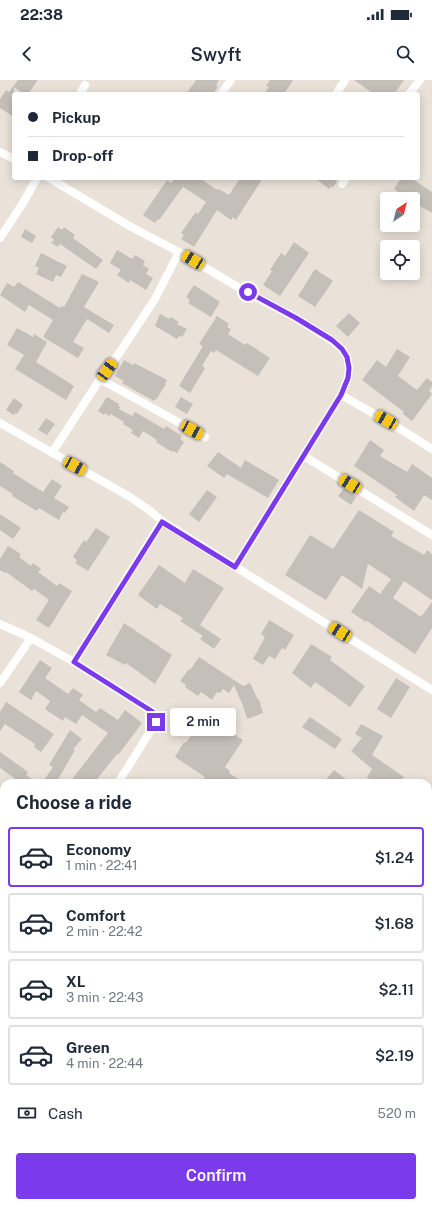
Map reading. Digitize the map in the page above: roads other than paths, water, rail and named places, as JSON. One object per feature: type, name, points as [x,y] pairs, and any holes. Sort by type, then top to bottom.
[{"type":"street","points":[[222,92],[230,80]]},
{"type":"street","points":[[337,92],[345,80]]},
{"type":"street","points":[[411,92],[420,80]]},
{"type":"street","points":[[81,92],[85,86]]},
{"type":"street","points":[[0,152],[12,158]]},
{"type":"street","points":[[0,238],[37,180]]},
{"type":"street","points":[[52,180],[133,228],[179,252],[296,318],[332,340],[342,349],[347,357],[349,368],[348,378],[341,395],[235,567]]},
{"type":"street","points":[[52,454],[155,299],[179,252]]},
{"type":"street","points":[[100,380],[205,437]]},
{"type":"street","points":[[341,395],[432,449]]},
{"type":"street","points":[[0,423],[52,454],[130,497],[149,510],[162,522],[432,690]]},
{"type":"street","points":[[304,456],[432,535]]},
{"type":"street","points":[[74,662],[162,522]]},
{"type":"street","points":[[0,624],[31,638],[74,662],[153,712],[156,717],[156,722],[120,779]]},
{"type":"street","points":[[0,683],[31,638]]}]
